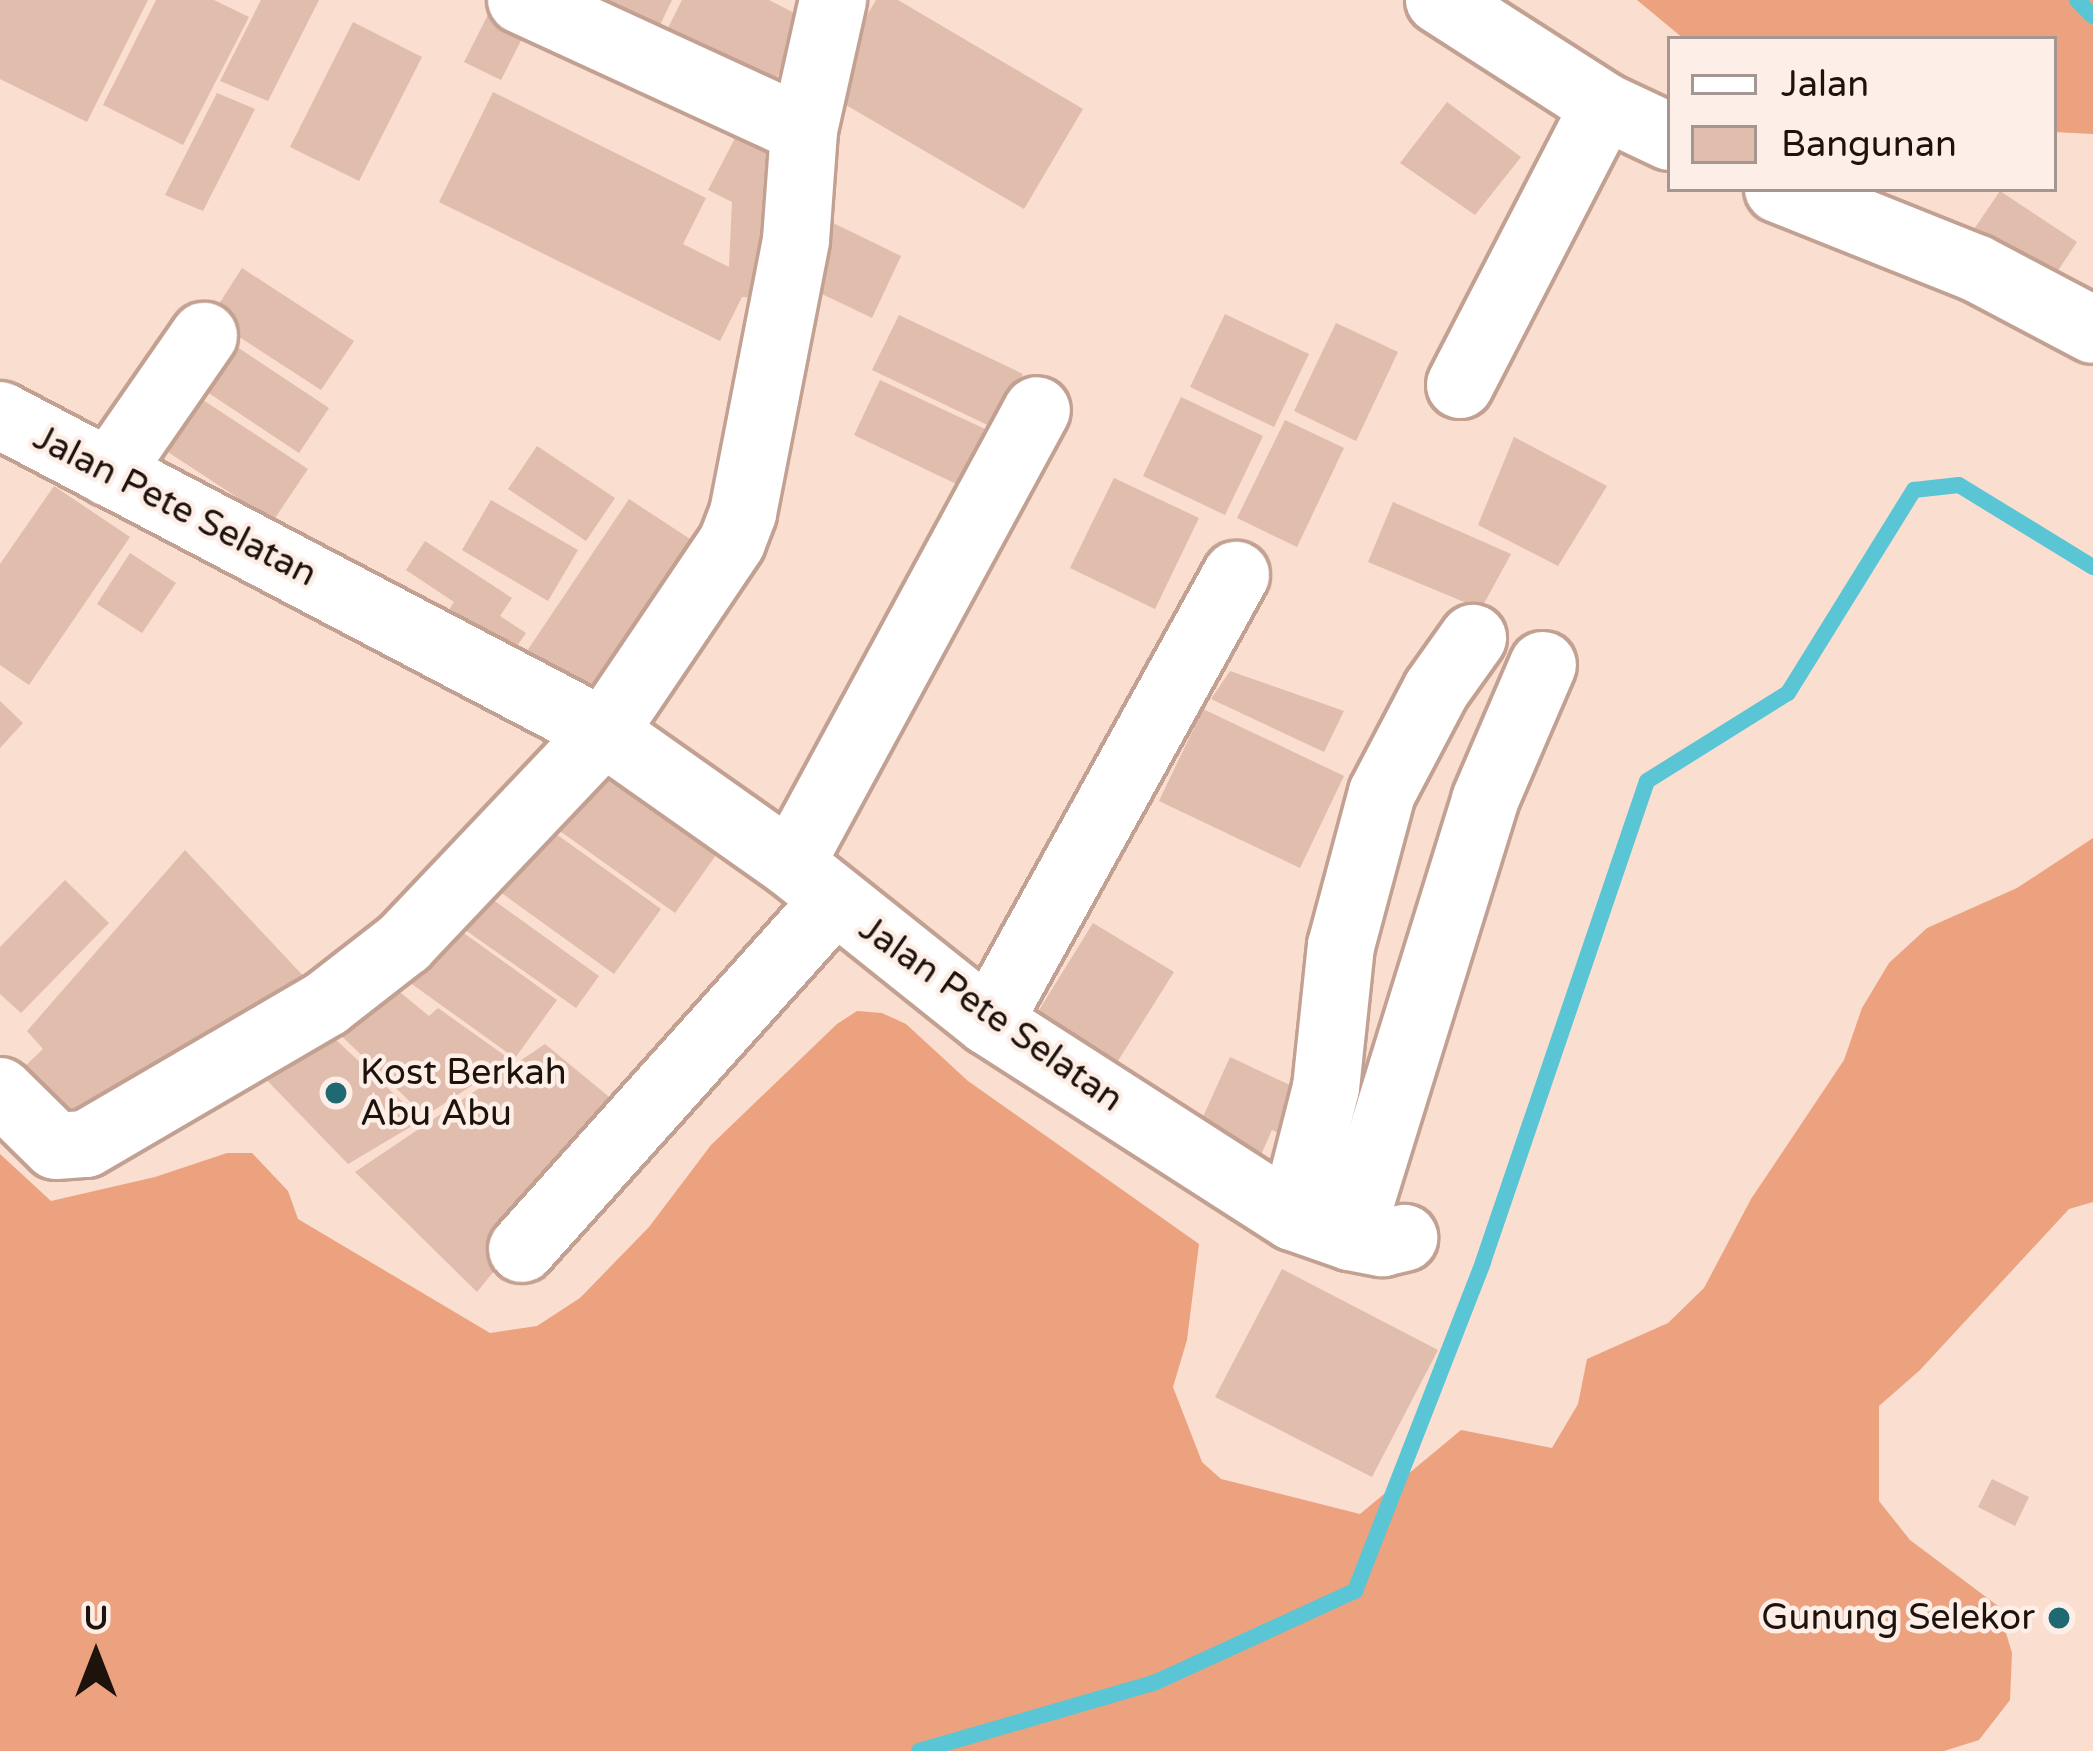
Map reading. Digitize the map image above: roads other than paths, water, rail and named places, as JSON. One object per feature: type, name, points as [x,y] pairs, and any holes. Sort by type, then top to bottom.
[{"type":"street","points":[[520,0],[803,130]]},
{"type":"street","points":[[0,1091],[56,1146],[86,1144],[327,1003],[404,943],[604,732],[732,542],[743,513],[796,240],[803,130],[833,0]]},
{"type":"street","points":[[1439,0],[1604,106],[1667,136]]},
{"type":"street","points":[[1460,385],[1604,106]]},
{"type":"street","points":[[1786,192],[1976,268],[2093,330]]},
{"type":"street","points":[[109,473],[204,336]]},
{"type":"street","points":[[522,1249],[812,883],[1037,410]]},
{"type":"street","name":"Jalan Pete Selatan","points":[[0,415],[604,732],[812,883],[989,1022],[1349,1231]]},
{"type":"street","points":[[989,1022],[1236,575]]},
{"type":"street","points":[[1349,1231],[1326,1088],[1341,946],[1382,793],[1436,690],[1473,638]]},
{"type":"street","points":[[1349,1231],[1485,800],[1543,665]]},
{"type":"waterway","points":[[2077,0],[2093,16]]},
{"type":"waterway","points":[[919,1751],[1156,1682],[1355,1591],[1483,1262],[1647,781],[1788,693],[1914,490],[1959,485],[2093,567]]},
{"type":"place","name":"Kost Berkah Abu Abu","points":[[336,1093]]},
{"type":"place","name":"Gunung Selekor","points":[[2059,1618]]}]
